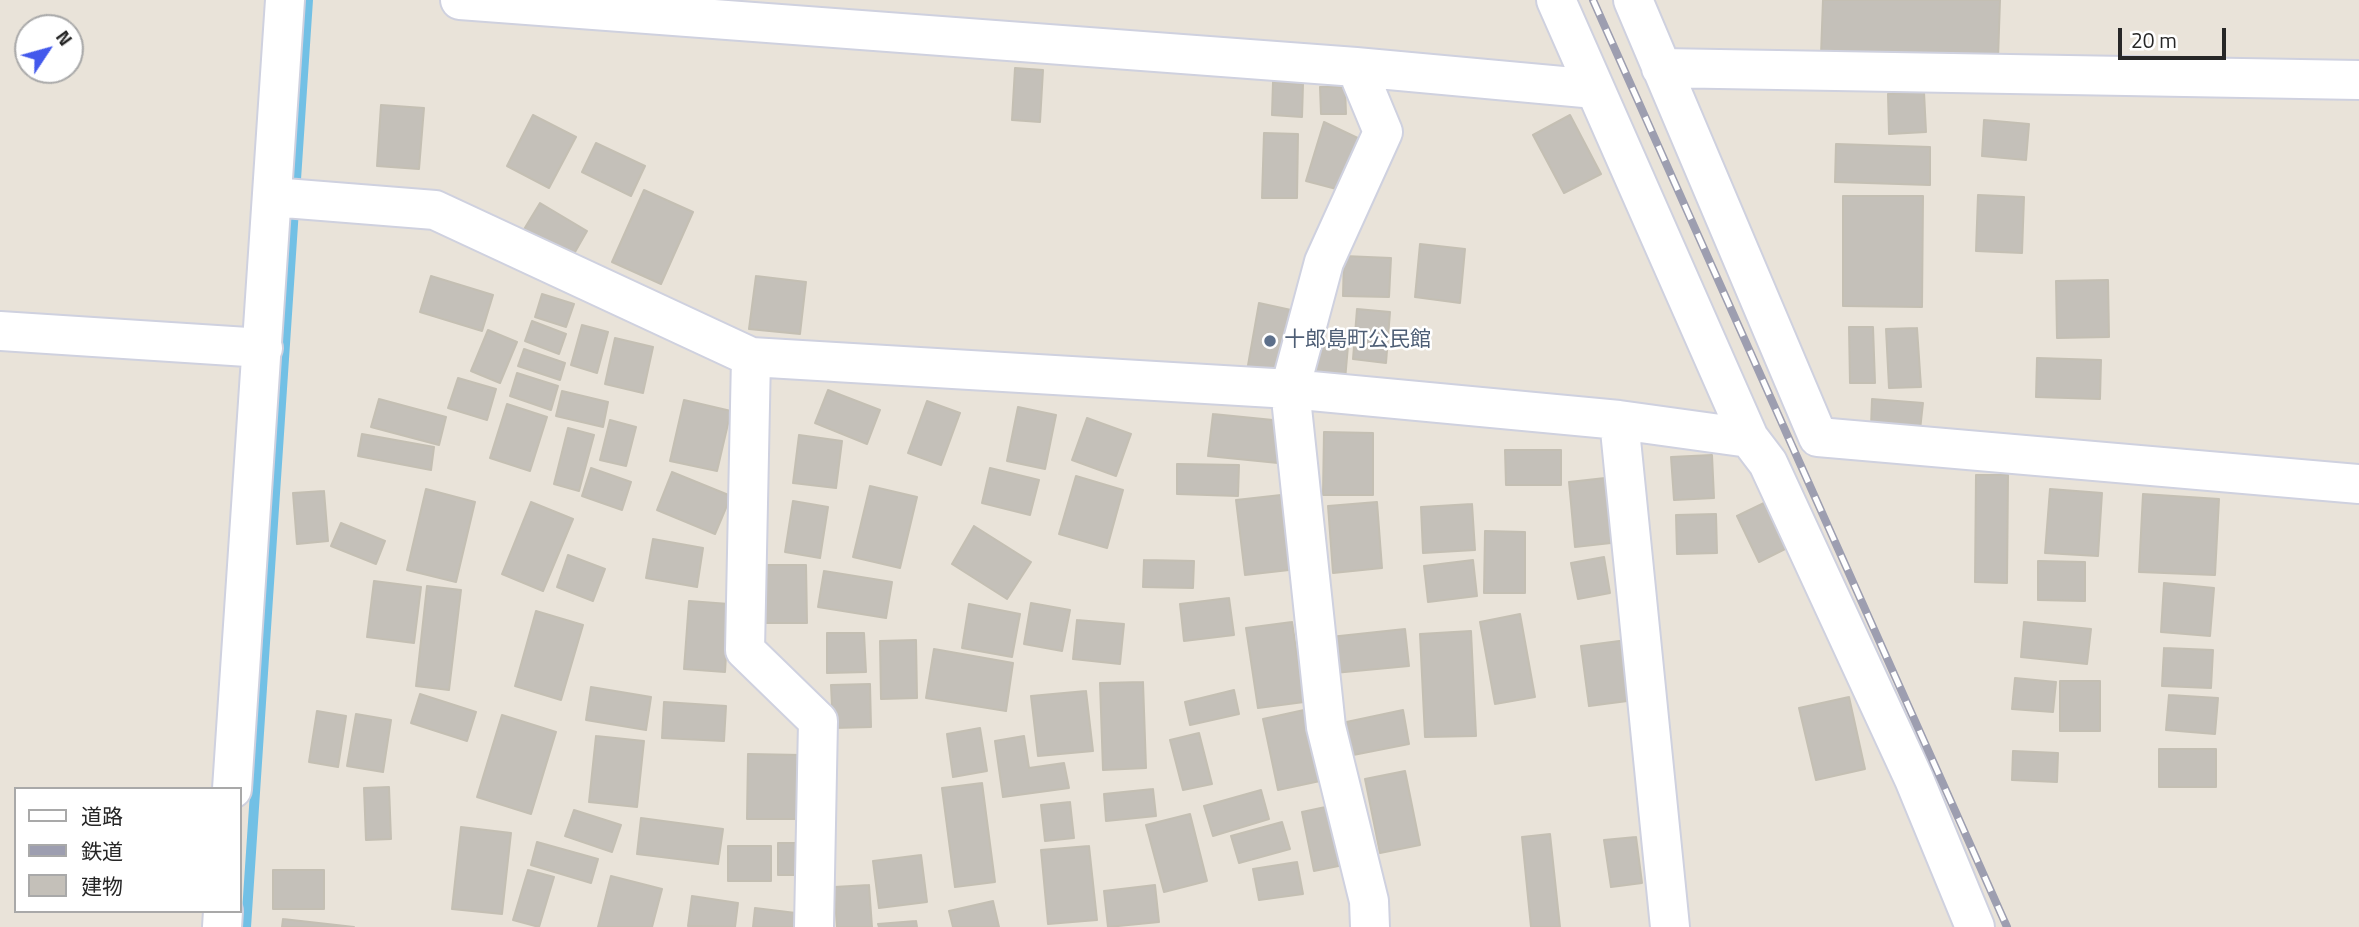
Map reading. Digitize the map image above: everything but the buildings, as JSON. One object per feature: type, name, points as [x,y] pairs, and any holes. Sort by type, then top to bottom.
[{"type":"street","points":[[232,787],[285,0]]},
{"type":"street","points":[[460,0],[1356,67],[1595,89]]},
{"type":"street","points":[[1556,0],[1749,438],[1768,463],[1914,779],[1975,927]]},
{"type":"street","points":[[1633,0],[1818,437],[2359,484]]},
{"type":"street","points":[[1356,67],[1383,132],[1324,262],[1290,389],[1326,727],[1368,901],[1370,927]]},
{"type":"street","points":[[1661,68],[2359,80]]},
{"type":"street","points":[[272,197],[435,211],[751,357],[1290,389],[1619,420],[1749,438]]},
{"type":"street","points":[[0,331],[263,348]]},
{"type":"street","points":[[751,357],[745,650],[818,721],[814,927]]},
{"type":"street","points":[[1619,420],[1670,927]]},
{"type":"waterway","points":[[246,927],[308,0]]},
{"type":"railway","points":[[1593,0],[2007,927]]},
{"type":"place","name":"十郎島町公民館","points":[[1270,341]]}]
